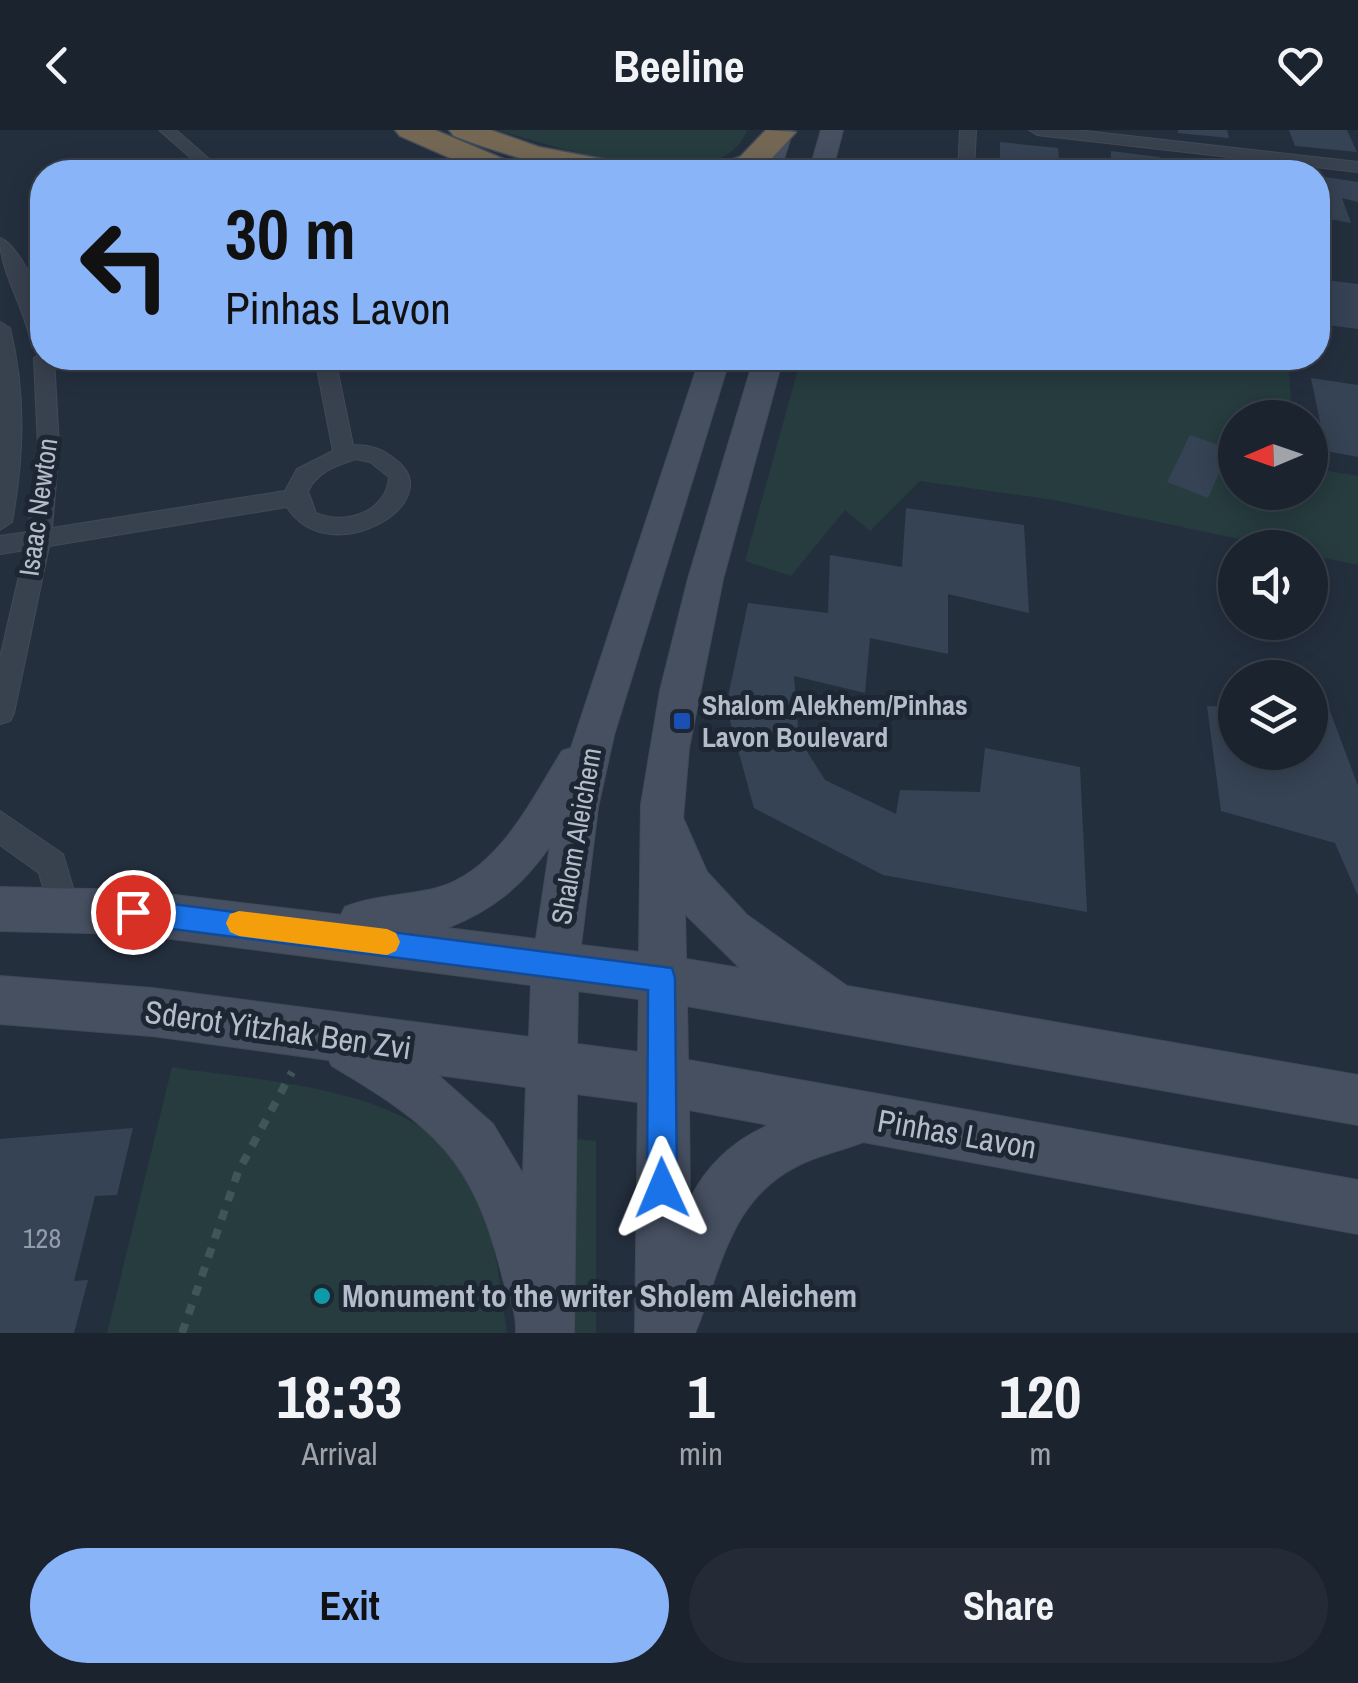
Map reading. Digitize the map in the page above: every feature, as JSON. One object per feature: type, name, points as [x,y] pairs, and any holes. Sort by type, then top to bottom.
[{"type":"highway","points":[[410,130],[472,160]]},
{"type":"highway","points":[[464,130],[532,154],[562,160]]},
{"type":"highway","points":[[754,160],[781,131]]},
{"type":"main road","points":[[823,160],[832,130]]},
{"type":"main road","points":[[773,160],[781,131]]},
{"type":"main road","name":"Shalom Aleichem","points":[[544,1333],[556,1066],[556,966],[577,807],[594,735],[711,370]]},
{"type":"main road","points":[[666,1333],[661,1080],[662,805],[669,736],[683,664],[766,370]]},
{"type":"main road","points":[[295,929],[401,920],[439,913],[470,900],[500,879],[528,844],[594,735]]},
{"type":"main road","points":[[662,805],[670,842],[686,876],[716,917],[756,954],[848,1011]]},
{"type":"main road","points":[[0,909],[62,908],[295,929],[662,978],[1358,1100]]},
{"type":"main road","name":"Sderot Yitzhak Ben Zvi","points":[[0,1000],[152,1012],[322,1038],[556,1066]]},
{"type":"main road","points":[[322,1038],[435,1100],[466,1128],[493,1168],[518,1225],[544,1333]]},
{"type":"main road","name":"Pinhas Lavon","points":[[556,1066],[661,1080],[1358,1206]]},
{"type":"main road","points":[[666,1333],[697,1244],[740,1169],[808,1133],[864,1118]]},
{"type":"street","points":[[167,130],[202,160]]},
{"type":"street","points":[[967,160],[968,130]]},
{"type":"street","points":[[1038,130],[1315,160]]},
{"type":"street","points":[[1235,149],[1237,160]]},
{"type":"street","points":[[1330,162],[1358,166]]},
{"type":"street","points":[[0,242],[21,275],[30,299]]},
{"type":"street","name":"Isaac Newton","points":[[0,328],[10,362],[12,436],[0,522]]},
{"type":"street","name":"Isaac Newton","points":[[0,713],[37,540],[48,467],[50,397],[46,370]]},
{"type":"street","points":[[327,370],[344,454]]},
{"type":"street","points":[[344,454],[376,455],[391,462],[400,474],[401,487],[394,502],[370,520],[338,528],[302,517],[294,498],[302,476],[316,464],[344,454]]},
{"type":"street","points":[[0,545],[294,498]]},
{"type":"street","points":[[0,824],[16,842],[52,864],[62,908]]},
{"type":"path","points":[[182,1333],[238,1172],[322,1038]]},
{"type":"green space","points":[[497,130],[747,130],[731,152],[712,160],[616,160]]},
{"type":"green space","points":[[798,370],[1289,370],[1291,400],[1218,400],[1218,510],[1328,510],[1328,471],[1358,476],[1358,565],[1328,559],[1328,530],[1218,530],[1218,535],[1054,500],[920,481],[870,531],[845,510],[791,576],[745,561]]},
{"type":"green space","points":[[172,1067],[337,1094],[378,1106],[416,1124],[447,1147],[470,1178],[485,1215],[507,1333],[107,1333]]},
{"type":"green space","points":[[574,1139],[596,1141],[596,1333],[572,1333]]},
{"type":"building","points":[[1227,130],[1229,138],[1178,133]]},
{"type":"building","points":[[1289,130],[1347,130],[1357,152],[1295,146]]},
{"type":"building","points":[[1000,142],[1058,148],[1059,160],[1000,160]]},
{"type":"building","points":[[1111,151],[1163,160],[1111,160]]},
{"type":"building","points":[[1330,178],[1358,182],[1358,202],[1342,198],[1351,223],[1330,219]]},
{"type":"building","points":[[1330,280],[1358,284],[1358,329],[1330,325]]},
{"type":"building","points":[[1311,378],[1358,385],[1358,457],[1328,451],[1328,400],[1316,400]]},
{"type":"building","points":[[1190,435],[1218,445],[1218,476],[1208,498],[1167,482]]},
{"type":"building","points":[[906,508],[1024,525],[1029,613],[948,594],[948,654],[870,638],[865,693],[794,676],[799,739],[825,780],[896,814],[900,790],[980,792],[985,748],[1080,767],[1087,912],[883,875],[754,808],[726,706],[748,603],[828,613],[830,555],[902,567]]},
{"type":"building","points":[[1207,706],[1218,706],[1218,770],[1328,770],[1330,711],[1358,786],[1358,896],[1335,843],[1221,811]]},
{"type":"building","points":[[133,1128],[117,1195],[95,1196],[74,1281],[88,1280],[74,1333],[0,1333],[0,1139]]},
{"type":"slow traffic","points":[[239,923],[387,942]]},
{"type":"place","name":"Shalom Alekhem/Pinhas Lavon Boulevard","points":[[682,721]]},
{"type":"place","name":"Monument to the writer Sholem Aleichem","points":[[322,1296]]},
{"type":"route","points":[[133,912],[295,929],[662,978],[662,1188]]}]
